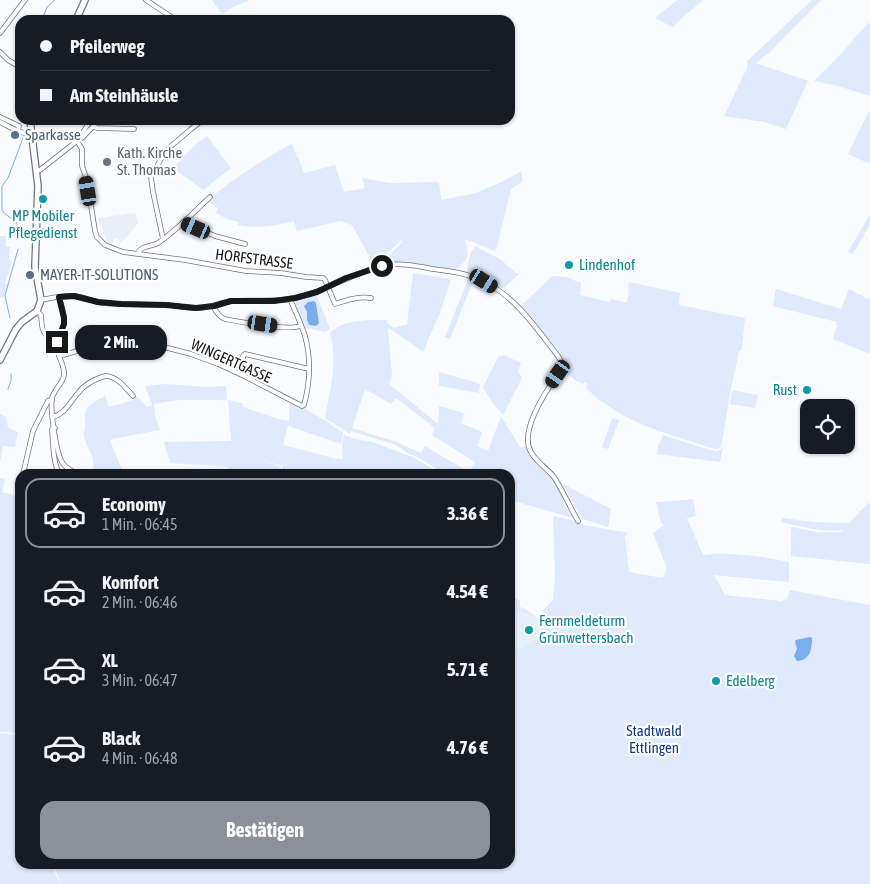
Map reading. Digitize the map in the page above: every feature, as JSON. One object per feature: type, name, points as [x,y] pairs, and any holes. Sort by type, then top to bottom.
[{"type":"main road","points":[[78,15],[86,0]]},
{"type":"main road","points":[[0,360],[18,327],[37,311],[41,300],[35,267],[38,186],[30,125]]},
{"type":"street","points":[[0,33],[25,0]]},
{"type":"street","points":[[146,0],[168,15]]},
{"type":"street","points":[[0,52],[15,64]]},
{"type":"street","points":[[0,117],[15,124]]},
{"type":"street","points":[[0,122],[25,134],[31,134]]},
{"type":"street","points":[[17,125],[19,126],[18,131]]},
{"type":"street","points":[[78,140],[88,125]]},
{"type":"street","points":[[163,239],[151,177],[160,159],[169,148],[196,125]]},
{"type":"street","points":[[36,171],[40,170],[94,127],[134,129]]},
{"type":"street","name":"HORFSTRASSE","points":[[78,140],[82,149],[82,166],[87,180],[97,237],[105,245],[117,250],[239,270],[323,278],[328,287]]},
{"type":"street","points":[[138,253],[142,248],[156,244],[163,239],[210,197]]},
{"type":"street","points":[[183,222],[215,236],[244,244]]},
{"type":"street","points":[[41,300],[74,296],[98,302],[196,308],[214,306],[231,301],[274,301],[317,292],[346,278],[382,266],[398,265],[415,266],[477,278],[504,293],[519,306],[563,364],[541,400],[533,418],[528,435],[529,450],[549,470],[578,521]]},
{"type":"street","points":[[328,287],[335,304],[355,298],[371,298]]},
{"type":"street","points":[[59,297],[64,324],[57,342],[64,376],[54,391],[52,400],[53,417],[58,453],[62,463],[69,469]]},
{"type":"street","points":[[242,375],[243,356],[245,354],[309,369],[305,337],[290,299]]},
{"type":"street","points":[[214,306],[220,316],[226,319],[276,326],[300,326]]},
{"type":"street","points":[[37,311],[41,315],[42,330],[48,337]]},
{"type":"street","name":"WINGERTGASSE","points":[[59,356],[74,352],[91,344],[155,346],[191,354],[242,375],[303,406],[308,392],[309,369]]},
{"type":"street","points":[[53,417],[61,414],[84,387],[104,376],[116,379],[134,396]]},
{"type":"street","points":[[23,469],[33,431],[48,401],[52,400]]},
{"type":"street","points":[[55,428],[52,429],[57,469]]},
{"type":"shaded area","points":[[135,213],[138,223],[125,239],[120,242],[117,238],[113,240],[114,245],[108,244],[98,218]]},
{"type":"shaded area","points":[[515,610],[551,622],[551,626],[545,633],[519,649],[515,647]]},
{"type":"green space","points":[[212,0],[250,0],[222,14]]},
{"type":"green space","points":[[677,0],[703,0],[672,27],[655,18]]},
{"type":"green space","points":[[812,0],[821,0],[770,52],[756,63],[808,81],[786,129],[764,122],[724,116],[747,68],[747,61]]},
{"type":"green space","points":[[870,21],[870,96],[814,81],[840,55]]},
{"type":"green space","points":[[870,109],[870,164],[848,154]]},
{"type":"green space","points":[[207,136],[231,168],[203,190],[173,168],[194,146]]},
{"type":"green space","points":[[292,144],[304,173],[335,165],[344,192],[365,188],[362,178],[391,183],[439,182],[441,200],[476,193],[522,171],[522,182],[511,189],[495,251],[465,239],[466,260],[454,271],[417,265],[380,265],[402,240],[374,265],[352,225],[340,221],[297,231],[294,221],[253,227],[238,225],[238,222],[216,213],[218,208],[207,201],[248,170]]},
{"type":"green space","points":[[870,214],[870,225],[853,254],[848,252]]},
{"type":"green space","points":[[0,236],[6,236],[6,247],[10,247],[9,259],[12,262],[5,283],[7,284],[4,297],[0,298]]},
{"type":"green space","points":[[476,246],[500,259],[516,273],[520,273],[503,289],[466,273],[471,252]]},
{"type":"green space","points":[[413,273],[451,279],[441,310],[423,352],[388,329],[392,375],[389,384],[437,423],[439,406],[464,413],[461,423],[482,432],[477,446],[488,451],[501,416],[520,447],[527,446],[533,457],[553,478],[565,500],[563,502],[573,518],[515,501],[515,469],[471,469],[475,462],[432,435],[435,428],[396,398],[391,404],[365,389],[352,428],[397,442],[421,453],[425,446],[464,469],[437,469],[396,445],[351,431],[350,434],[325,418],[333,365],[330,333],[335,328],[357,321],[387,320],[387,323],[394,328],[407,324]]},
{"type":"green space","points":[[552,276],[566,277],[581,283],[580,295],[610,302],[611,299],[627,302],[629,282],[680,293],[679,305],[745,318],[742,346],[741,351],[739,351],[720,448],[715,449],[672,436],[630,419],[597,398],[586,388],[588,384],[578,382],[565,372],[564,361],[521,308]]},
{"type":"green space","points":[[469,277],[474,279],[450,339],[445,337]]},
{"type":"green space","points":[[776,289],[841,309],[849,289],[870,300],[870,354],[833,339],[837,322],[773,306]]},
{"type":"green space","points":[[316,294],[330,329],[326,332],[304,328],[295,300]],"holes":[[[314,301],[316,303],[319,323],[316,326],[309,322],[307,316],[308,310]]]},
{"type":"green space","points":[[504,355],[521,363],[518,371],[522,378],[503,415],[483,387],[498,357]]},
{"type":"green space","points":[[439,372],[480,384],[479,393],[439,386]]},
{"type":"green space","points":[[166,384],[205,387],[226,386],[227,400],[178,400],[154,404],[155,416],[160,430],[112,439],[110,441],[122,469],[93,469],[92,455],[84,435],[86,410],[105,396],[109,407],[133,400],[137,396],[147,407],[152,405],[145,386]]},
{"type":"green space","points":[[732,390],[758,395],[755,408],[730,404]]},
{"type":"green space","points":[[228,400],[242,403],[243,407],[289,421],[290,403],[299,408],[302,407],[343,433],[341,444],[288,426],[283,445],[333,458],[336,463],[334,458],[343,459],[342,445],[344,435],[372,442],[415,458],[433,469],[282,469],[283,463],[281,466],[257,458],[281,467],[281,469],[228,469],[228,467],[170,463],[164,442],[231,441]]},
{"type":"green space","points":[[0,414],[6,417],[8,428],[18,432],[15,447],[3,446],[0,462]]},
{"type":"green space","points":[[612,418],[619,420],[608,449],[602,447]]},
{"type":"green space","points":[[663,435],[715,451],[723,447],[720,462],[657,454]]},
{"type":"green space","points":[[0,478],[5,479],[2,492],[15,496],[15,733],[0,732]]},
{"type":"green space","points":[[563,484],[611,509],[608,527],[582,519]]},
{"type":"green space","name":"Stadtwald Ettlingen","points":[[693,499],[696,516],[687,518],[703,555],[736,554],[789,562],[789,582],[714,575],[725,595],[780,602],[788,600],[790,590],[870,605],[870,884],[61,884],[55,869],[515,869],[515,647],[519,649],[545,633],[551,626],[551,622],[539,618],[543,610],[553,600],[555,578],[553,516],[576,521],[584,525],[628,533],[625,536],[629,572],[663,578],[667,568],[653,533],[664,525],[661,523],[656,501]]},
{"type":"green space","points":[[870,501],[870,564],[791,556],[791,527],[817,532],[842,532],[844,530],[813,529],[781,522],[782,518],[813,522],[849,523]]},
{"type":"green space","points":[[515,598],[520,600],[520,607],[539,618],[515,610]]},
{"type":"green space","points":[[0,733],[15,734],[15,869],[53,869],[60,884],[0,884]]},
{"type":"water","points":[[314,301],[316,303],[319,323],[316,326],[309,325],[304,306],[308,302]]},
{"type":"water","points":[[810,637],[812,642],[809,654],[805,659],[797,661],[794,656],[797,649],[795,641]]},
{"type":"waterway","points":[[44,15],[47,7],[55,0]]},
{"type":"waterway","points":[[18,236],[17,223],[4,213],[2,209],[2,186],[8,178],[23,138]]},
{"type":"waterway","points":[[10,318],[5,296],[18,249]]},
{"type":"waterway","points":[[8,389],[11,374]]},
{"type":"place","name":"Sparkasse","points":[[15,135]]},
{"type":"place","name":"Kath. Kirche St. Thomas","points":[[107,162]]},
{"type":"place","name":"MP Mobiler Pflegedienst","points":[[43,199]]},
{"type":"place","name":"Lindenhof","points":[[569,265]]},
{"type":"place","name":"MAYER-IT-SOLUTIONS","points":[[30,275]]},
{"type":"place","name":"Rust","points":[[807,390]]},
{"type":"place","name":"Fernmeldeturm Grünwettersbach","points":[[529,630]]},
{"type":"place","name":"Edelberg","points":[[716,681]]},
{"type":"route","points":[[57,342],[64,324],[59,297],[74,296],[98,302],[196,308],[214,306],[231,301],[274,301],[317,292],[346,278],[382,266]]}]
